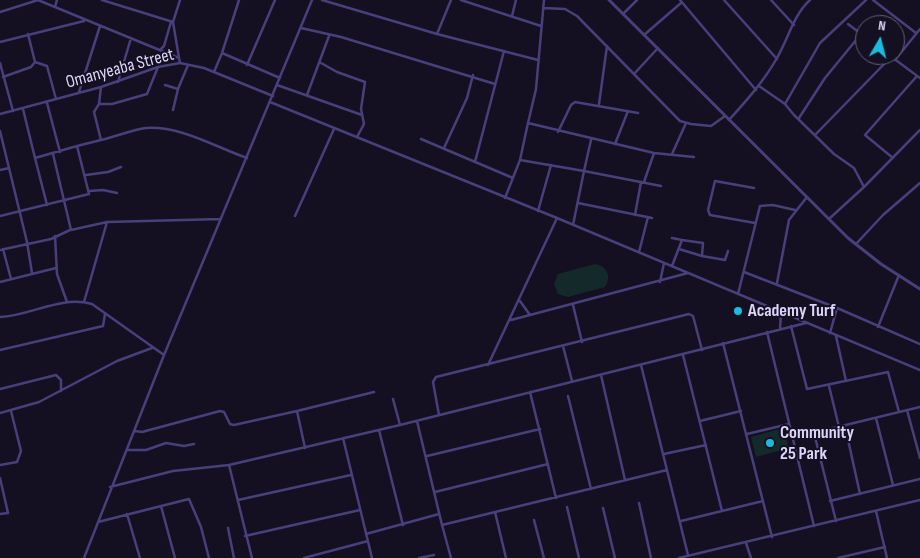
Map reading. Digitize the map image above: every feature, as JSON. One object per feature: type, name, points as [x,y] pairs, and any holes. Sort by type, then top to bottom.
[{"type":"street","points":[[0,12],[38,0],[179,58]]},
{"type":"street","points":[[55,7],[58,0]]},
{"type":"street","points":[[102,0],[172,22]]},
{"type":"street","points":[[160,50],[164,46],[180,0]]},
{"type":"street","points":[[214,72],[239,0]]},
{"type":"street","points":[[247,64],[275,0]]},
{"type":"street","points":[[84,558],[110,487],[128,450],[164,355],[312,0]]},
{"type":"street","points":[[322,0],[438,34],[538,60]]},
{"type":"street","points":[[438,34],[451,0]]},
{"type":"street","points":[[463,0],[541,26]]},
{"type":"street","points":[[481,6],[483,0]]},
{"type":"street","points":[[512,16],[516,0]]},
{"type":"street","points":[[505,198],[520,160],[536,89],[544,0]]},
{"type":"street","points":[[609,0],[856,244],[920,289]]},
{"type":"street","points":[[623,14],[637,0]]},
{"type":"street","points":[[724,0],[776,59]]},
{"type":"street","points":[[771,0],[794,25]]},
{"type":"street","points":[[729,120],[759,86],[776,59],[794,25],[798,13],[810,0]]},
{"type":"street","points":[[785,104],[820,43],[866,0]]},
{"type":"street","points":[[873,0],[916,33]]},
{"type":"street","points":[[644,35],[680,2],[756,90]]},
{"type":"street","points":[[543,8],[570,11],[680,121],[711,126],[725,116]]},
{"type":"street","points":[[0,42],[86,21]]},
{"type":"street","points":[[172,22],[180,64]]},
{"type":"street","points":[[848,24],[855,29]]},
{"type":"street","points":[[79,92],[100,26]]},
{"type":"street","points":[[301,28],[329,36],[341,37],[429,65],[473,75],[494,84]]},
{"type":"street","points":[[905,48],[920,29]]},
{"type":"street","points":[[28,34],[35,62]]},
{"type":"street","points":[[307,95],[321,63],[329,36]]},
{"type":"street","points":[[118,82],[131,38]]},
{"type":"street","points":[[799,118],[825,78],[855,41]]},
{"type":"street","points":[[599,104],[607,46]]},
{"type":"street","points":[[634,74],[658,48]]},
{"type":"street","points":[[474,162],[504,51]]},
{"type":"street","points":[[222,53],[280,78]]},
{"type":"street","points":[[3,76],[30,67],[35,62]]},
{"type":"street","points":[[35,62],[46,66],[56,99]]},
{"type":"street","points":[[0,63],[13,111]]},
{"type":"street","points":[[321,63],[337,72],[365,82],[362,114],[364,124],[357,137]]},
{"type":"street","name":"Omanyeaba Street","points":[[0,114],[118,82],[158,67],[180,64],[188,64],[214,72],[272,96]]},
{"type":"street","points":[[173,110],[178,89],[188,64]]},
{"type":"street","points":[[816,135],[882,65]]},
{"type":"street","points":[[893,158],[865,135],[919,78],[902,65]]},
{"type":"street","points":[[99,104],[112,104],[147,94],[158,67]]},
{"type":"street","points":[[444,148],[467,98],[473,75]]},
{"type":"street","points":[[165,85],[178,89]]},
{"type":"street","points":[[277,85],[362,114]]},
{"type":"street","points":[[759,86],[785,104],[834,154],[854,168],[864,187]]},
{"type":"street","points":[[100,140],[94,112],[99,104],[101,87]]},
{"type":"street","points":[[47,102],[60,152]]},
{"type":"street","points":[[270,102],[557,218],[920,370]]},
{"type":"street","points":[[558,132],[571,105],[575,102],[599,104],[638,113]]},
{"type":"street","points":[[22,109],[47,205]]},
{"type":"street","points":[[614,144],[628,110]]},
{"type":"street","points":[[528,123],[591,140],[654,152],[694,157]]},
{"type":"street","points":[[672,154],[686,123]]},
{"type":"street","points":[[36,158],[142,129],[163,130],[193,136],[247,158]]},
{"type":"street","points":[[295,216],[334,129]]},
{"type":"street","points":[[830,218],[864,187],[920,130]]},
{"type":"street","points":[[0,131],[27,242],[32,273]]},
{"type":"street","points":[[421,139],[513,178]]},
{"type":"street","points":[[573,225],[591,140]]},
{"type":"street","points":[[0,216],[88,195],[86,175],[77,146]]},
{"type":"street","points":[[636,215],[642,182],[654,152]]},
{"type":"street","points":[[53,154],[70,230]]},
{"type":"street","points":[[520,160],[661,186]]},
{"type":"street","points":[[538,211],[551,165]]},
{"type":"street","points":[[86,175],[108,172],[121,167]]},
{"type":"street","points":[[0,170],[9,168]]},
{"type":"street","points":[[754,188],[715,181],[708,210],[710,215],[755,223]]},
{"type":"street","points":[[856,244],[883,215],[920,183]]},
{"type":"street","points":[[89,191],[103,190],[117,193]]},
{"type":"street","points":[[777,283],[788,223],[795,210],[807,196]]},
{"type":"street","points":[[578,203],[650,218],[639,252]]},
{"type":"street","points":[[738,294],[755,223],[762,205],[795,210]]},
{"type":"street","points":[[11,279],[2,249],[106,222],[222,218]]},
{"type":"street","points":[[488,365],[520,301],[557,218]]},
{"type":"street","points":[[84,302],[106,222]]},
{"type":"street","points":[[55,236],[56,268],[66,302]]},
{"type":"street","points":[[672,238],[703,243],[702,256]]},
{"type":"street","points":[[672,266],[682,240]]},
{"type":"street","points":[[679,249],[724,260],[728,250]]},
{"type":"street","points":[[660,282],[664,263]]},
{"type":"street","points":[[0,282],[56,268]]},
{"type":"street","points":[[744,272],[777,283],[920,344]]},
{"type":"street","points":[[511,320],[689,273]]},
{"type":"street","points":[[878,327],[899,275]]},
{"type":"street","points":[[520,301],[530,315]]},
{"type":"street","points":[[0,317],[66,302],[84,302],[92,304],[164,355]]},
{"type":"street","points":[[573,305],[582,342]]},
{"type":"street","points":[[830,333],[837,308]]},
{"type":"street","points":[[0,350],[103,326],[105,313]]},
{"type":"street","points":[[780,329],[781,313]]},
{"type":"street","points":[[440,415],[433,379],[689,314],[693,316],[702,350]]},
{"type":"street","points":[[110,487],[173,471],[229,465],[305,448],[806,323]]},
{"type":"street","points":[[791,326],[806,388],[810,390],[888,372],[899,412]]},
{"type":"street","points":[[767,332],[814,526]]},
{"type":"street","points":[[836,335],[846,381]]},
{"type":"street","points":[[723,343],[772,537]]},
{"type":"street","points":[[562,346],[572,382]]},
{"type":"street","points":[[0,412],[11,411],[39,402],[117,361],[152,348]]},
{"type":"street","points":[[683,355],[722,510]]},
{"type":"street","points":[[641,365],[681,521],[688,556]]},
{"type":"street","points":[[0,388],[56,375],[61,380],[61,391]]},
{"type":"street","points":[[601,375],[625,480]]},
{"type":"street","points":[[829,386],[839,427]]},
{"type":"street","points":[[135,431],[142,432],[220,411],[226,416],[230,424],[234,425],[374,392]]},
{"type":"street","points":[[530,392],[556,498]]},
{"type":"street","points":[[568,396],[591,489]]},
{"type":"street","points":[[393,399],[400,425]]},
{"type":"street","points":[[792,438],[920,407]]},
{"type":"street","points":[[907,410],[920,458]]},
{"type":"street","points":[[0,464],[17,462],[21,451],[11,411]]},
{"type":"street","points":[[296,411],[305,448]]},
{"type":"street","points":[[700,421],[741,411]]},
{"type":"street","points":[[876,418],[893,486]]},
{"type":"street","points":[[417,421],[451,558]]},
{"type":"street","points":[[747,434],[789,424]]},
{"type":"street","points":[[845,426],[860,494]]},
{"type":"street","points":[[427,456],[540,429]]},
{"type":"street","points":[[379,430],[403,525]]},
{"type":"street","points":[[814,433],[836,521]]},
{"type":"street","points":[[343,438],[372,558]]},
{"type":"street","points":[[128,450],[146,450],[166,443],[194,444]]},
{"type":"street","points":[[664,454],[706,445]]},
{"type":"street","points":[[435,492],[548,464]]},
{"type":"street","points":[[229,465],[245,536],[252,558]]},
{"type":"street","points":[[442,526],[667,470]]},
{"type":"street","points":[[238,500],[352,475]]},
{"type":"street","points":[[830,501],[920,479]]},
{"type":"street","points":[[0,481],[8,513],[0,514]]},
{"type":"street","points":[[98,522],[189,500],[201,527],[208,558]]},
{"type":"street","points":[[679,558],[920,500]]},
{"type":"street","points":[[681,521],[763,501]]},
{"type":"street","points":[[639,503],[651,558]]},
{"type":"street","points":[[161,506],[175,558]]},
{"type":"street","points":[[566,507],[579,558]]},
{"type":"street","points":[[603,508],[615,558]]},
{"type":"street","points":[[245,536],[360,510]]},
{"type":"street","points":[[876,511],[887,558]]},
{"type":"street","points":[[495,512],[506,558]]},
{"type":"street","points":[[127,514],[140,558]]},
{"type":"street","points":[[366,534],[440,514]]},
{"type":"street","points":[[534,520],[544,558]]},
{"type":"street","points":[[228,528],[234,558]]},
{"type":"street","points":[[304,558],[368,541]]},
{"type":"street","points":[[746,542],[751,558]]},
{"type":"street","points":[[838,558],[884,546]]},
{"type":"street","points":[[419,558],[434,555]]},
{"type":"green space","points":[[595,264],[603,267],[607,272],[608,279],[605,287],[568,297],[558,294],[554,284],[558,274]]},
{"type":"green space","name":"Community 25 Park","points":[[783,428],[789,448],[756,457],[751,437]]},
{"type":"place","name":"Academy Turf","points":[[738,311]]},
{"type":"place","name":"Community 25 Park","points":[[770,443]]}]
